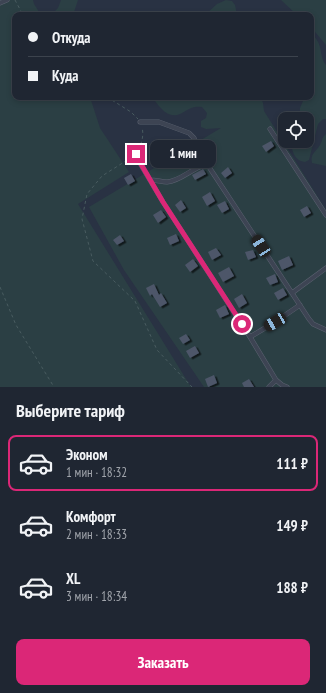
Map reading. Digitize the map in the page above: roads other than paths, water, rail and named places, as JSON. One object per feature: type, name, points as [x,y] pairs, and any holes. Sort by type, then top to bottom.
[{"type":"street","points":[[0,3],[7,0]]},
{"type":"street","points":[[140,122],[159,122],[189,133],[194,138],[203,165]]},
{"type":"street","points":[[270,129],[326,215]]},
{"type":"street","points":[[136,154],[163,202],[276,380],[287,387]]},
{"type":"street","points":[[150,180],[166,182],[176,180],[199,166],[209,166],[313,324],[326,330]]},
{"type":"street","points":[[292,293],[326,268]]},
{"type":"street","points":[[250,337],[300,305]]},
{"type":"street","points":[[269,387],[276,380]]}]
